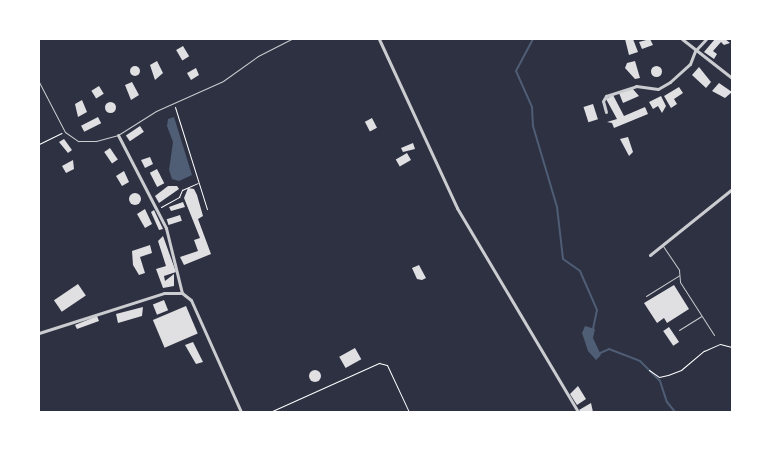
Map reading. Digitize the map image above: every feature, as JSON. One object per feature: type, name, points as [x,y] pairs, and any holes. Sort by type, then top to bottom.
[{"type":"street","points":[[378,39],[457,208],[578,412]]},
{"type":"street","points":[[682,39],[732,78]]},
{"type":"street","points":[[606,112],[603,101],[606,96],[636,86],[658,89],[682,73],[690,64],[695,51],[706,39]]},
{"type":"street","points":[[118,135],[166,228],[182,293]]},
{"type":"street","points":[[650,255],[732,188]]},
{"type":"street","points":[[39,334],[164,292],[182,293],[191,300],[241,412]]},
{"type":"lane","points":[[39,82],[65,132],[78,141],[87,142],[118,135],[174,103],[224,81],[258,56],[292,39]]},
{"type":"lane","points":[[663,245],[679,275],[680,282],[714,335]]},
{"type":"lane","points":[[646,296],[679,275]]},
{"type":"lane","points":[[679,330],[702,316]]},
{"type":"path","points":[[174,103],[207,209]]},
{"type":"path","points":[[39,144],[65,132]]},
{"type":"path","points":[[156,209],[179,197],[182,190],[198,182]]},
{"type":"path","points":[[714,335],[720,344]]},
{"type":"path","points":[[649,370],[659,377],[674,373],[720,344],[732,346]]},
{"type":"path","points":[[270,412],[379,364],[387,365],[409,412]]},
{"type":"water","points":[[174,117],[192,175],[179,181],[172,179],[169,170],[173,142],[167,126],[168,119]]},
{"type":"water","points":[[585,326],[595,329],[593,338],[601,355],[596,360],[588,351],[582,333]]},
{"type":"building","points":[[625,39],[633,39],[638,52],[629,55]]},
{"type":"building","points":[[650,39],[653,45],[642,49],[639,42]]},
{"type":"building","points":[[715,39],[725,39],[730,43],[724,45],[721,42],[713,51],[717,54],[714,59],[704,52]]},
{"type":"building","points":[[183,46],[189,56],[182,60],[176,50]]},
{"type":"building","points":[[157,61],[163,73],[155,80],[150,65]]},
{"type":"building","points":[[635,61],[640,78],[635,79],[625,68],[627,63]]},
{"type":"building","points":[[656,65],[662,71],[656,77],[650,71]]},
{"type":"building","points":[[133,66],[137,66],[140,71],[139,75],[133,76],[130,73],[130,69]]},
{"type":"building","points":[[699,67],[711,82],[706,88],[692,75]]},
{"type":"building","points":[[196,68],[199,75],[191,80],[187,73]]},
{"type":"building","points":[[132,82],[139,95],[131,100],[125,85]]},
{"type":"building","points":[[719,83],[732,92],[725,98],[712,91]]},
{"type":"building","points":[[99,86],[104,94],[96,98],[91,91]]},
{"type":"building","points":[[679,87],[683,93],[674,99],[677,104],[671,108],[664,96]]},
{"type":"building","points":[[632,88],[639,96],[623,103],[619,93]]},
{"type":"building","points":[[613,95],[624,116],[645,107],[648,114],[614,128],[612,123],[607,122],[617,119],[606,99]]},
{"type":"building","points":[[661,96],[666,106],[662,113],[658,106],[653,109],[649,102]]},
{"type":"building","points":[[82,100],[87,112],[78,117],[75,104]]},
{"type":"building","points":[[108,102],[112,102],[115,107],[114,111],[108,112],[105,109],[105,105]]},
{"type":"building","points":[[593,104],[598,119],[588,122],[583,107]]},
{"type":"building","points":[[98,117],[101,123],[84,132],[81,126]]},
{"type":"building","points":[[372,118],[377,128],[370,131],[365,122]]},
{"type":"building","points":[[140,126],[144,132],[130,141],[126,136]]},
{"type":"building","points":[[628,137],[633,152],[629,156],[620,139]]},
{"type":"building","points":[[64,139],[72,150],[68,153],[59,142]]},
{"type":"building","points":[[413,143],[415,149],[403,152],[401,148]]},
{"type":"building","points":[[110,148],[118,160],[112,164],[104,152]]},
{"type":"building","points":[[407,153],[411,160],[400,166],[396,160]]},
{"type":"building","points":[[150,157],[153,164],[145,168],[141,160]]},
{"type":"building","points":[[73,160],[74,169],[66,173],[62,166]]},
{"type":"building","points":[[157,169],[164,183],[157,187],[150,173]]},
{"type":"building","points":[[124,171],[129,182],[122,186],[116,176]]},
{"type":"building","points":[[168,186],[177,186],[179,189],[159,203],[155,196]]},
{"type":"building","points":[[188,188],[194,189],[197,195],[203,216],[198,219],[211,254],[184,265],[180,257],[198,251],[194,240],[200,238],[184,198]]},
{"type":"building","points":[[135,193],[141,199],[135,205],[129,199]]},
{"type":"building","points":[[183,202],[185,207],[171,211],[169,207]]},
{"type":"building","points":[[145,209],[152,224],[145,228],[137,214]]},
{"type":"building","points":[[154,210],[163,229],[159,230],[151,212]]},
{"type":"building","points":[[180,215],[182,221],[169,225],[167,219]]},
{"type":"building","points":[[163,236],[176,272],[164,276],[165,281],[174,274],[174,286],[163,288],[156,269],[166,266],[158,241]]},
{"type":"building","points":[[150,245],[152,253],[140,257],[145,273],[139,275],[133,265],[132,251]]},
{"type":"building","points":[[419,265],[426,278],[422,280],[417,279],[412,268]]},
{"type":"building","points":[[78,284],[86,296],[62,312],[54,300]]},
{"type":"building","points":[[674,285],[689,309],[667,323],[664,318],[657,323],[644,303]]},
{"type":"building","points":[[164,300],[168,310],[157,315],[153,304]]},
{"type":"building","points":[[186,306],[198,334],[165,348],[153,320]]},
{"type":"building","points":[[143,307],[142,316],[118,323],[116,314]]},
{"type":"building","points":[[97,316],[99,321],[77,329],[75,325]]},
{"type":"building","points":[[669,327],[679,342],[673,346],[663,331]]},
{"type":"building","points":[[193,342],[203,362],[196,364],[185,345]]},
{"type":"building","points":[[355,348],[361,359],[346,368],[339,357]]},
{"type":"building","points":[[313,370],[317,370],[321,376],[317,382],[313,382],[309,378],[309,374]]},
{"type":"building","points":[[578,386],[586,399],[577,405],[570,394]]},
{"type":"building","points":[[591,403],[593,412],[581,412],[579,410]]},
{"type":"waterway","points":[[533,39],[516,71],[532,107],[533,126],[557,207],[563,259],[580,271],[597,310],[593,329]]},
{"type":"waterway","points":[[598,354],[609,349],[640,361],[660,381],[667,402],[675,412]]}]
